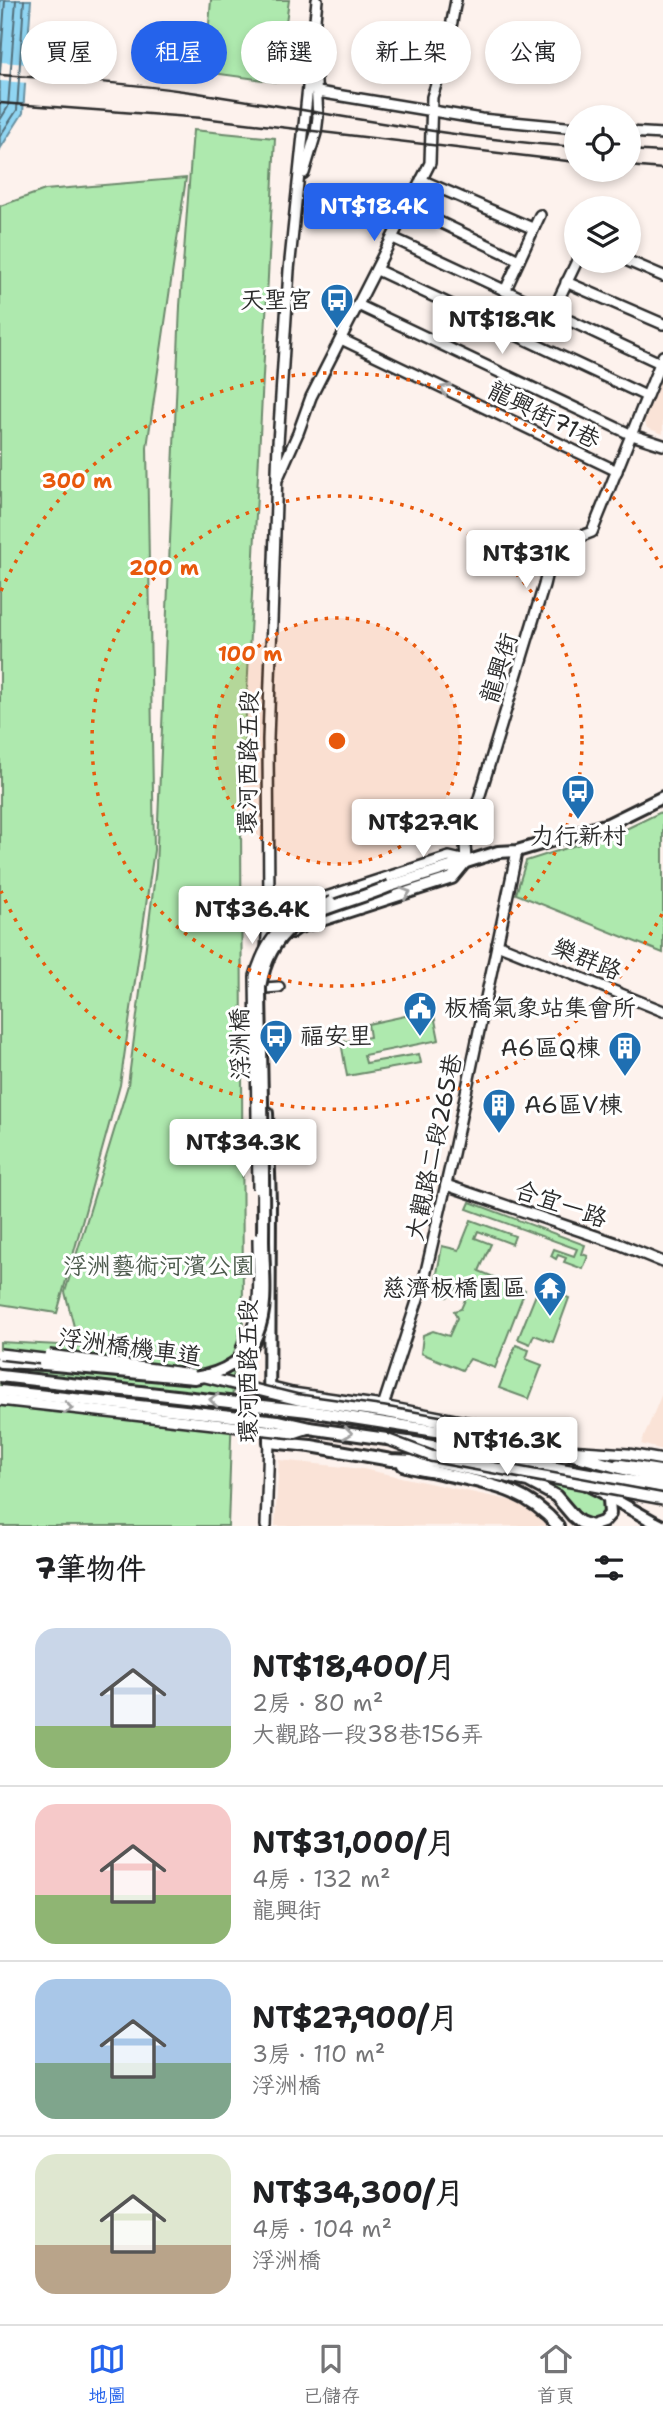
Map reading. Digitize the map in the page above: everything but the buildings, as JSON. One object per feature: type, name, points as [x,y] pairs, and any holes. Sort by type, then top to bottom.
[{"type":"main road","name":"浮洲橋","points":[[0,1362],[194,1378],[218,1373],[230,1367],[250,1347],[258,1333],[263,1309],[260,987],[263,967],[273,946],[284,932],[302,919],[466,861],[498,852],[517,851],[608,824],[663,797]]},
{"type":"main road","points":[[268,924],[281,929],[297,928],[452,878],[466,861]]},
{"type":"main road","points":[[265,969],[287,936],[297,928]]},
{"type":"main road","name":"環河西路五段","points":[[265,969],[270,1202],[269,1442]]},
{"type":"main road","points":[[0,1376],[308,1410],[553,1450],[663,1479]]},
{"type":"main road","points":[[0,1391],[278,1421],[663,1487]]},
{"type":"main road","points":[[269,1442],[311,1446],[437,1468],[499,1486],[545,1511],[558,1526]]},
{"type":"main road","points":[[437,1468],[451,1466],[505,1476],[543,1488],[556,1496],[580,1522],[591,1525],[603,1522],[610,1514],[609,1499],[604,1493]]},
{"type":"main road","points":[[558,1470],[660,1525]]},
{"type":"street","name":"環河西路五段","points":[[315,21],[317,0]]},
{"type":"street","points":[[276,482],[311,397],[430,163],[432,97],[446,54],[456,0]]},
{"type":"street","name":"環河西路五段","points":[[265,969],[268,924],[268,740],[276,482],[284,335],[309,84]]},
{"type":"street","points":[[298,193],[316,133],[317,84]]},
{"type":"street","points":[[318,92],[481,119],[564,127]]},
{"type":"street","points":[[641,133],[663,134]]},
{"type":"street","points":[[421,180],[533,228]]},
{"type":"street","points":[[408,208],[519,260]]},
{"type":"street","points":[[505,291],[540,215]]},
{"type":"street","points":[[393,238],[552,313],[662,359]]},
{"type":"street","points":[[641,267],[663,276]]},
{"type":"street","points":[[377,270],[646,396]]},
{"type":"street","points":[[552,313],[571,273]]},
{"type":"street","points":[[566,282],[663,324]]},
{"type":"street","points":[[359,305],[632,435],[663,445]]},
{"type":"street","name":"龍興街71巷","points":[[341,339],[617,471]]},
{"type":"street","name":"龍興街","points":[[466,861],[466,844],[553,547],[592,532],[662,359]]},
{"type":"street","name":"大觀路二段265巷","points":[[383,1406],[424,1280],[517,851]]},
{"type":"street","points":[[247,925],[268,924],[281,912],[449,857],[466,861]]},
{"type":"street","points":[[0,1354],[173,1373],[195,1373],[220,1366],[241,1350],[255,1324],[258,1307],[255,976],[270,940],[282,926],[295,917],[324,904],[390,886]]},
{"type":"street","name":"樂群路","points":[[497,944],[663,1011]]},
{"type":"street","points":[[265,988],[279,987]]},
{"type":"street","name":"合宜一路","points":[[446,1185],[619,1244],[663,1262]]},
{"type":"street","name":"浮洲橋機車道","points":[[0,1354],[45,1355],[174,1370],[298,1400],[474,1429],[500,1441]]},
{"type":"street","points":[[268,1387],[522,1433],[553,1450],[604,1451],[663,1460]]},
{"type":"street","points":[[0,1400],[294,1433],[309,1428]]},
{"type":"street","points":[[386,1439],[430,1456],[663,1499]]},
{"type":"street","name":"環河西路五段","points":[[266,1526],[269,1442]]},
{"type":"street","points":[[627,1468],[663,1471]]},
{"type":"shaded area","points":[[663,374],[663,434],[647,428],[644,420]]},
{"type":"shaded area","points":[[663,1391],[663,1450],[641,1444]]},
{"type":"shaded area","points":[[279,1460],[363,1469],[513,1501],[534,1512],[547,1526],[275,1526]]},
{"type":"green space","points":[[211,0],[289,0],[286,21],[241,21],[241,77],[227,75],[227,21],[209,21]]},
{"type":"green space","name":"浮洲藝術河濱公園","points":[[193,130],[275,138],[241,812],[243,1322],[234,1353],[228,1526],[0,1526],[0,1342],[79,1346],[65,1292],[128,1085],[156,868],[180,306]]},
{"type":"green space","points":[[186,178],[147,447],[154,850],[120,1085],[57,1313],[0,1304],[0,206],[45,190]]},
{"type":"green space","points":[[663,811],[663,953],[516,894],[526,861],[626,829]]},
{"type":"green space","points":[[433,1010],[439,1040],[364,1055],[366,1063],[419,1054],[421,1063],[347,1076],[341,1042],[370,1037],[368,1024]]},
{"type":"green space","points":[[470,1202],[585,1245],[582,1254],[588,1256],[583,1269],[564,1262],[566,1258],[558,1255],[556,1259],[551,1256],[554,1249],[574,1256],[577,1249],[467,1209]]},
{"type":"green space","points":[[471,1220],[515,1236],[512,1244],[478,1231],[475,1238],[491,1244],[479,1271],[525,1290],[495,1368],[470,1359],[462,1370],[421,1353],[423,1335],[433,1331],[449,1336],[457,1318],[454,1311],[461,1309],[468,1293],[457,1288],[447,1297],[434,1290],[442,1246],[459,1250]]},
{"type":"green space","points":[[549,1290],[569,1298],[553,1342],[534,1335],[530,1344],[518,1339],[537,1292]]},
{"type":"green space","points":[[516,1345],[529,1350],[526,1359],[542,1365],[529,1399],[499,1388]]},
{"type":"green space","points":[[540,1480],[592,1492],[604,1505],[603,1514],[593,1520],[586,1518]]},
{"type":"water","points":[[0,0],[31,0],[30,21],[21,21],[21,84],[25,84],[23,113],[0,149]]},
{"type":"pier","points":[[0,62],[21,63],[21,82],[0,81]]},
{"type":"railway","points":[[0,75],[167,89],[431,131],[564,146]]},
{"type":"railway","points":[[0,103],[203,118],[564,161]]},
{"type":"railway","points":[[641,151],[663,152]]},
{"type":"railway","points":[[641,167],[663,169]]},
{"type":"place","name":"天聖宮","points":[[337,330]]},
{"type":"place","name":"力行新村","points":[[578,821]]},
{"type":"place","name":"板橋氣象站集會所","points":[[420,1038]]},
{"type":"place","name":"福安里","points":[[276,1066]]},
{"type":"place","name":"A6區Q棟","points":[[625,1078]]},
{"type":"place","name":"A6區V棟","points":[[499,1135]]},
{"type":"place","name":"慈濟板橋園區","points":[[550,1318]]}]
